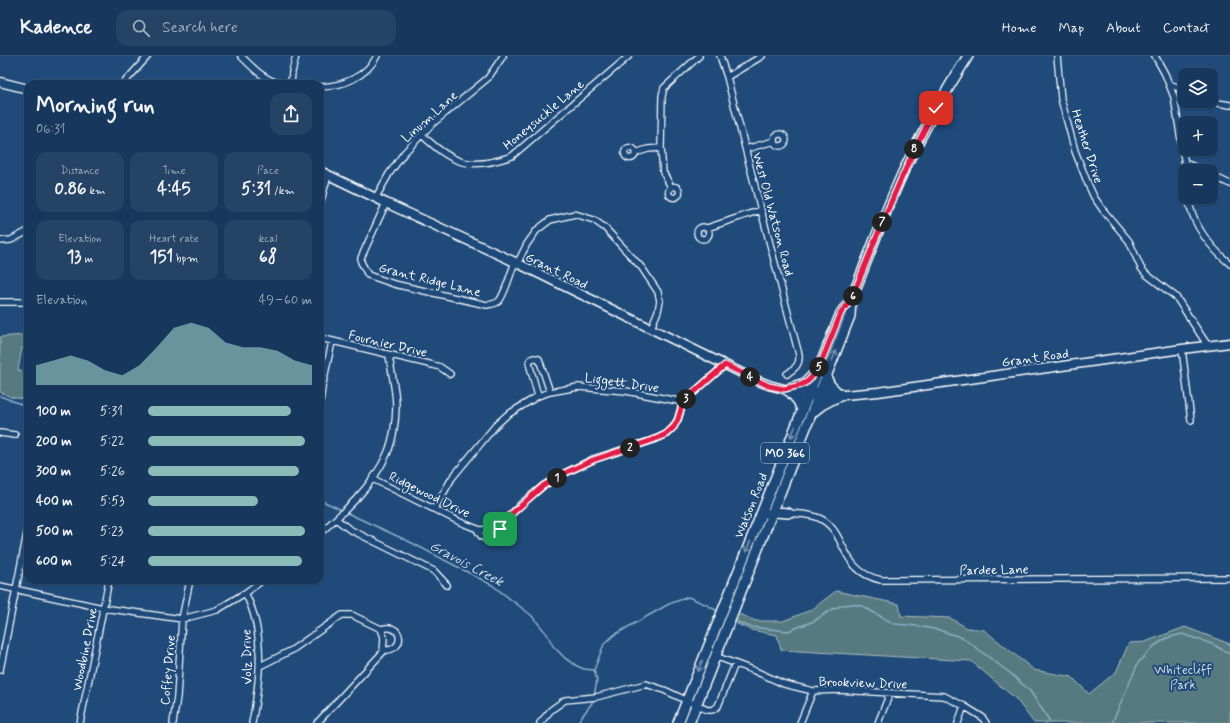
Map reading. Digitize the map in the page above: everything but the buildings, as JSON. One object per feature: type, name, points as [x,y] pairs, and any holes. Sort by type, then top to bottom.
[{"type":"main road","name":"Watson Road","points":[[689,723],[732,613],[802,410],[841,313],[851,300],[906,167],[939,102],[968,56]]},
{"type":"main road","name":"Watson Road","points":[[678,723],[723,609],[766,517],[776,502],[850,316],[851,300]]},
{"type":"main road","points":[[802,410],[798,401],[789,390],[805,383],[818,370]]},
{"type":"main road","points":[[812,413],[838,395],[826,377]]},
{"type":"main road","points":[[776,502],[788,513]]},
{"type":"main road","points":[[766,517],[788,513]]},
{"type":"street","points":[[127,80],[148,56]]},
{"type":"street","points":[[242,56],[253,69],[270,80]]},
{"type":"street","points":[[291,80],[296,56]]},
{"type":"street","points":[[324,86],[336,85],[354,79],[369,69],[377,56]]},
{"type":"street","name":"Linum Lane","points":[[376,197],[389,174],[404,153],[432,124],[488,78],[503,56]]},
{"type":"street","name":"Honeysuckle Lane","points":[[422,135],[447,156],[458,161],[471,164],[484,164],[512,156],[629,56]]},
{"type":"street","points":[[671,188],[664,172],[661,148],[662,96],[664,88],[699,56]]},
{"type":"street","name":"West Old Watson Road","points":[[720,56],[727,77],[799,355],[800,360],[797,366],[787,374]]},
{"type":"street","points":[[727,77],[762,56]]},
{"type":"street","name":"Heather Drive","points":[[1057,56],[1061,99],[1075,151],[1094,197],[1129,241],[1141,268],[1146,274],[1176,297],[1208,346]]},
{"type":"street","points":[[1155,56],[1170,84],[1174,97],[1185,163]]},
{"type":"street","points":[[0,82],[24,88]]},
{"type":"street","points":[[1170,84],[1178,88]]},
{"type":"street","points":[[1218,103],[1230,105]]},
{"type":"street","points":[[746,149],[774,141]]},
{"type":"street","points":[[635,153],[648,149],[661,148]]},
{"type":"street","name":"Grant Road","points":[[324,173],[516,263],[769,386],[789,390],[819,395],[878,392],[1230,343]]},
{"type":"street","points":[[324,190],[328,175]]},
{"type":"street","points":[[1218,178],[1230,184]]},
{"type":"street","name":"Grant Ridge Lane","points":[[386,203],[361,258],[360,262],[368,275],[394,284],[487,305],[495,303],[499,300],[516,263]]},
{"type":"street","points":[[1190,204],[1195,221],[1205,238],[1215,251],[1230,264]]},
{"type":"street","points":[[707,228],[761,210]]},
{"type":"street","points":[[516,263],[537,230],[550,220],[575,214],[594,220],[606,228],[642,268],[658,292],[660,301],[658,311],[651,328]]},
{"type":"street","points":[[0,241],[11,240],[24,233]]},
{"type":"street","points":[[0,302],[24,302]]},
{"type":"street","name":"Fournier Drive","points":[[324,339],[433,365],[440,367],[450,374]]},
{"type":"street","points":[[324,379],[332,342]]},
{"type":"street","points":[[1182,349],[1191,420]]},
{"type":"street","points":[[324,530],[336,520],[373,479],[387,454],[395,420],[396,405],[389,355]]},
{"type":"street","points":[[538,396],[529,363],[532,358],[538,359],[550,392]]},
{"type":"street","points":[[683,402],[725,365]]},
{"type":"street","name":"Liggett Drive","points":[[435,508],[452,478],[496,425],[507,415],[538,396],[550,392],[578,387],[626,391],[683,402]]},
{"type":"street","name":"Ridgewood Drive","points":[[373,479],[435,508],[460,522],[477,529],[490,529],[499,525],[543,486],[570,470],[593,460],[666,434],[674,427],[683,402]]},
{"type":"street","points":[[0,433],[15,435]]},
{"type":"street","name":"Pardee Lane","points":[[788,513],[818,517],[825,521],[832,528],[854,566],[871,578],[881,580],[1230,578]]},
{"type":"street","points":[[336,520],[350,529],[434,571],[440,575],[448,585]]},
{"type":"street","name":"Ridgewood Drive","points":[[477,529],[479,535],[485,539],[492,538],[497,536],[500,532],[499,525]]},
{"type":"street","points":[[0,670],[24,548]]},
{"type":"street","name":"Woodbine Drive","points":[[80,723],[108,584]]},
{"type":"street","name":"Coffey Drive","points":[[173,723],[177,697],[182,619],[189,584]]},
{"type":"street","points":[[0,586],[104,608],[182,619],[217,610],[245,594],[258,584]]},
{"type":"street","name":"Volz Drive","points":[[245,594],[251,605],[256,622],[260,666],[257,699],[252,723]]},
{"type":"street","points":[[260,666],[292,650],[342,615],[352,615],[381,629],[389,627],[396,630],[400,639],[398,644],[395,648],[389,651],[383,650]]},
{"type":"street","points":[[317,723],[383,652],[384,637],[381,629]]},
{"type":"street","name":"Brookview Drive","points":[[715,656],[784,684],[813,691],[839,690],[944,696],[982,717],[986,723]]},
{"type":"street","points":[[540,723],[551,710],[564,700],[593,698],[646,684],[664,690],[696,705],[710,710],[714,709],[718,706],[735,664]]},
{"type":"street","points":[[800,723],[813,691]]},
{"type":"street","points":[[878,723],[890,693]]},
{"type":"street","points":[[958,723],[964,706]]},
{"type":"green space","points":[[24,335],[24,348],[22,348],[18,370],[24,372],[24,399],[11,397],[0,392],[0,337]]},
{"type":"green space","name":"Whitecliff Park","points":[[836,591],[899,604],[901,616],[950,618],[967,628],[984,630],[1034,670],[1072,677],[1089,694],[1116,672],[1129,643],[1145,642],[1185,627],[1230,644],[1230,723],[1034,723],[1016,699],[971,661],[781,650],[777,635],[751,630],[735,623],[739,614],[756,621],[783,621],[811,610]]},
{"type":"waterway","name":"Gravois Creek","points":[[0,396],[24,405]]},
{"type":"waterway","name":"Gravois Creek","points":[[324,502],[342,510]]},
{"type":"waterway","name":"Gravois Creek","points":[[345,512],[410,542],[492,585],[531,615],[547,634],[553,646],[566,659],[584,669],[594,670],[604,644],[614,635],[669,604],[688,597],[719,612]]},
{"type":"waterway","name":"Gravois Creek","points":[[733,620],[750,627],[788,631],[814,621],[831,610],[843,605],[853,604],[862,606],[895,624],[939,630],[963,638],[1010,673],[1030,691],[1051,723]]},
{"type":"waterway","name":"Gravois Creek","points":[[1112,723],[1138,663],[1154,646],[1167,638],[1182,634],[1212,644],[1230,654]]},
{"type":"waterway","points":[[594,670],[597,680],[594,696]]},
{"type":"waterway","points":[[577,723],[593,700]]},
{"type":"route","points":[[500,529],[499,525],[505,521],[522,503],[543,486],[565,473],[579,465],[666,434],[674,427],[683,402],[725,365],[769,386],[784,389],[801,385],[808,381],[818,370],[841,313],[851,300],[898,183],[936,108]]}]
